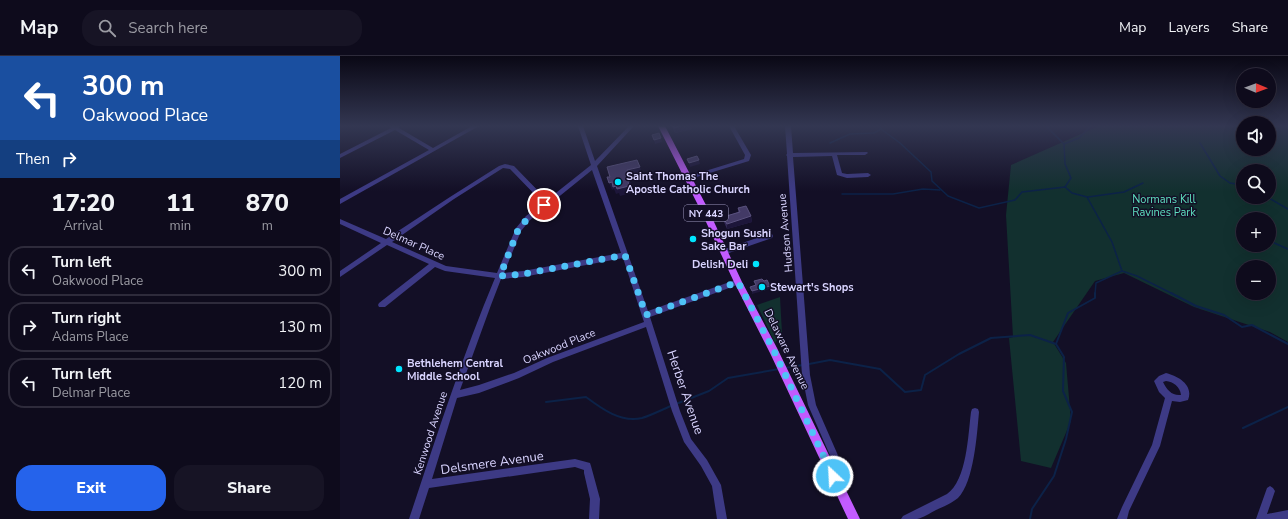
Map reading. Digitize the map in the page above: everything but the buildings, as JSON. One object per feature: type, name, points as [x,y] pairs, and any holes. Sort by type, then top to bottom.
[{"type":"main road","name":"Delaware Avenue","points":[[673,148],[738,282],[774,351],[854,519]]},
{"type":"street","points":[[340,156],[356,148]]},
{"type":"street","points":[[429,148],[433,150]]},
{"type":"street","points":[[340,202],[437,148]]},
{"type":"street","name":"Herber Avenue","points":[[588,148],[648,319],[676,411],[688,442],[704,463],[716,485],[722,519]]},
{"type":"street","name":"Kenwood Avenue","points":[[414,519],[454,394],[487,305],[518,230],[528,218],[595,165],[612,148]]},
{"type":"street","points":[[688,178],[744,162],[748,157],[743,148]]},
{"type":"street","name":"Hudson Avenue","points":[[789,148],[808,387],[812,405],[836,460],[836,470],[833,476]]},
{"type":"street","points":[[789,155],[865,153]]},
{"type":"street","points":[[834,154],[839,174],[847,176],[868,175]]},
{"type":"street","points":[[591,156],[601,159]]},
{"type":"street","points":[[340,274],[492,171],[503,166],[512,167],[546,203]]},
{"type":"street","name":"Delmar Place","points":[[340,221],[445,268],[500,276],[523,274],[625,255]]},
{"type":"street","points":[[724,252],[770,236]]},
{"type":"street","points":[[382,305],[434,264]]},
{"type":"street","name":"Oakwood Place","points":[[454,394],[479,389],[516,376],[550,360],[738,282]]},
{"type":"street","points":[[1122,519],[1156,446],[1168,398]]},
{"type":"street","points":[[906,519],[954,494],[961,486],[968,460],[975,412]]},
{"type":"street","name":"Delsmere Avenue","points":[[425,484],[575,463],[587,466],[596,503],[594,519]]},
{"type":"street","points":[[1261,519],[1270,491]]},
{"type":"street","points":[[1266,519],[1288,515]]},
{"type":"green space","name":"Normans Kill Ravines Park","points":[[1050,148],[1236,148],[1236,156],[1276,156],[1276,148],[1288,148],[1288,342],[1270,332],[1194,307],[1124,273],[1095,281],[1053,342],[1066,363],[1071,421],[1051,468],[1021,461],[1009,338],[1013,337],[1006,215],[1011,165]]},
{"type":"green space","points":[[780,297],[782,333],[775,343],[757,305]]},
{"type":"waterway","points":[[905,148],[931,172],[932,181],[948,196],[979,208],[1015,200],[1022,192],[1065,187]]},
{"type":"waterway","points":[[1064,148],[1065,164],[1071,178],[1065,187]]},
{"type":"waterway","points":[[1203,148],[1220,176],[1230,183],[1236,184]]},
{"type":"waterway","points":[[1088,197],[1124,192],[1143,183]]},
{"type":"waterway","points":[[1065,187],[1072,193],[1087,197],[1112,242],[1122,271]]},
{"type":"waterway","points":[[842,194],[893,194],[923,189],[940,190]]},
{"type":"waterway","points":[[1276,202],[1288,209]]},
{"type":"waterway","points":[[1276,244],[1288,249]]},
{"type":"waterway","points":[[1095,294],[1096,283],[1122,271]]},
{"type":"waterway","points":[[1122,271],[1137,276],[1171,293]]},
{"type":"waterway","points":[[1171,293],[1196,306],[1224,315],[1242,327],[1252,325],[1288,344]]},
{"type":"waterway","points":[[1056,344],[1068,313],[1095,298],[1095,294]]},
{"type":"waterway","points":[[809,364],[830,360],[880,369],[905,392],[921,390],[925,375],[959,354],[991,338],[1030,335],[1056,344]]},
{"type":"waterway","points":[[1030,519],[1032,509],[1054,476],[1066,439],[1072,412],[1063,391],[1064,357],[1056,344]]},
{"type":"waterway","points":[[785,368],[803,365]]},
{"type":"waterway","points":[[676,404],[709,391],[728,378],[779,369]]},
{"type":"waterway","points":[[546,402],[586,397],[612,414],[627,419],[646,417],[671,406]]},
{"type":"waterway","points":[[1243,428],[1288,407]]},
{"type":"place","name":"Saint Thomas The Apostle Catholic Church","points":[[618,182]]},
{"type":"place","name":"Shogun Sushi Sake Bar","points":[[693,239]]},
{"type":"place","name":"Delish Deli","points":[[756,264]]},
{"type":"place","name":"Stewart's Shops","points":[[762,287]]},
{"type":"place","name":"Bethlehem Central Middle School","points":[[399,369]]},
{"type":"route","points":[[544,205],[522,223],[514,236],[500,276],[523,274],[625,255],[646,315],[738,282],[774,351],[833,476]]}]
